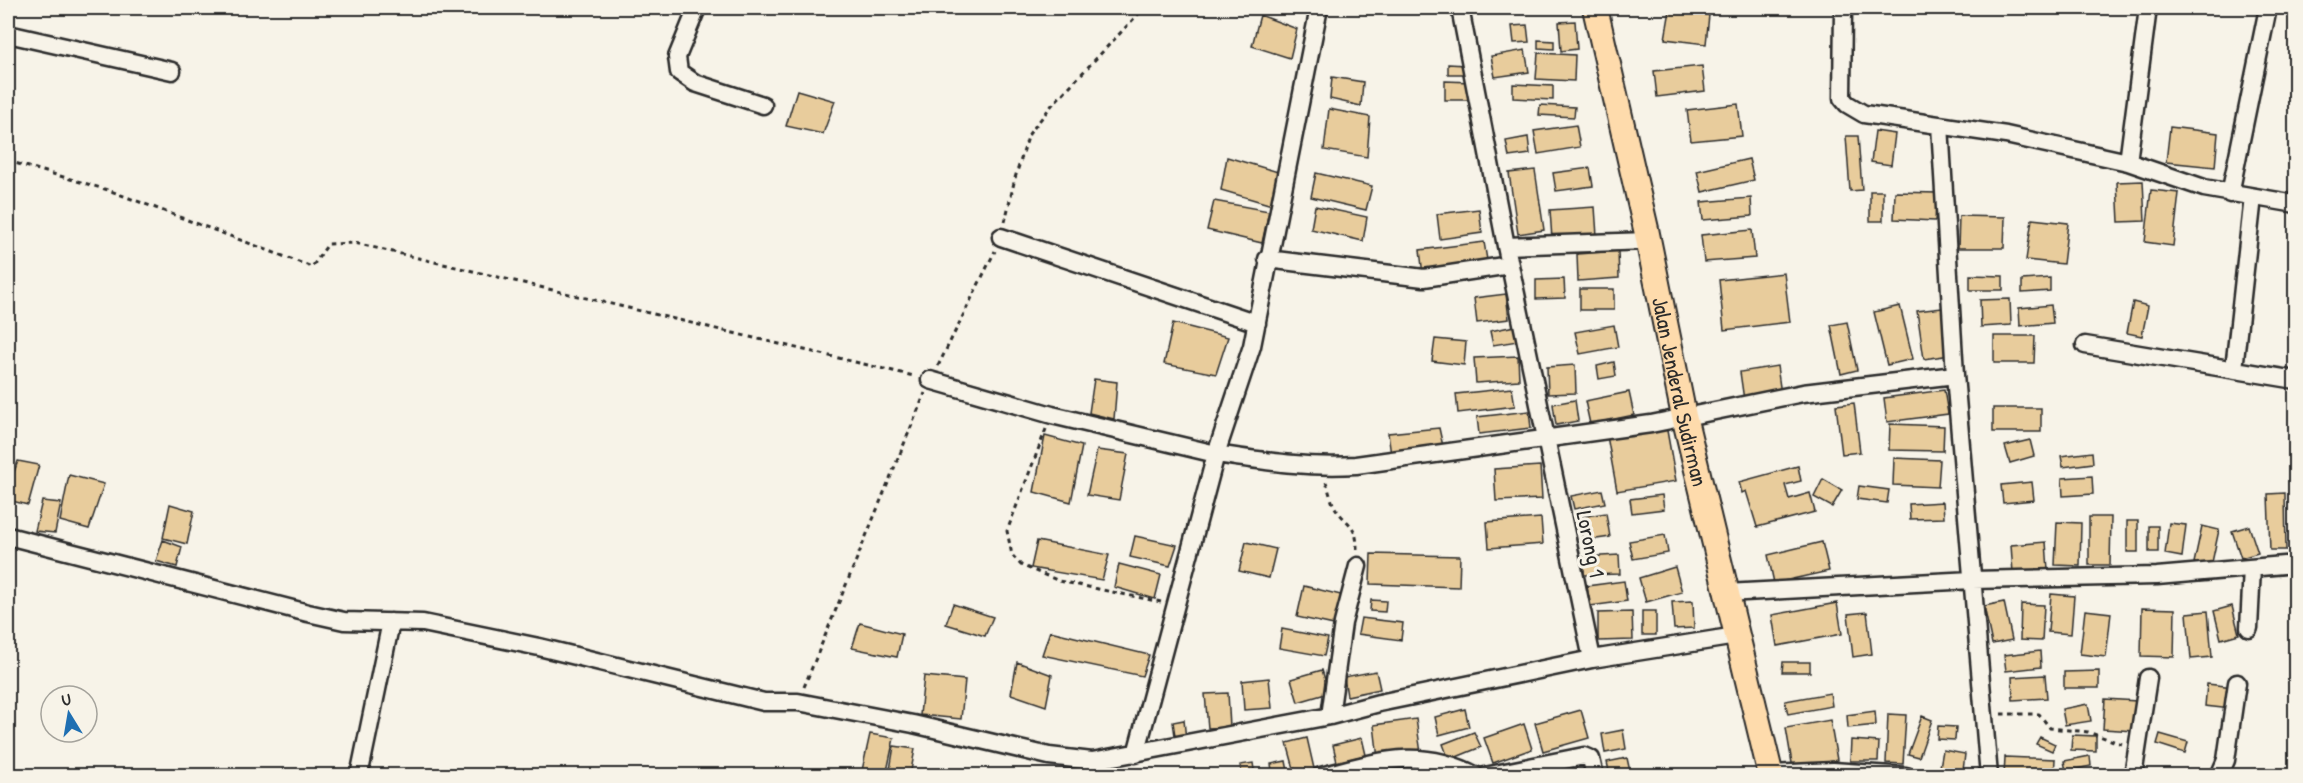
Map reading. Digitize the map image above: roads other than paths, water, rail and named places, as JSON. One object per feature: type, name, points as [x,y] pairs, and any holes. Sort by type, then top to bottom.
[{"type":"highway","name":"Jalan Jenderal Sudirman","points":[[1595,8],[1648,241],[1684,416],[1771,775]]},
{"type":"street","points":[[697,8],[677,57],[679,72],[695,83],[763,105]]},
{"type":"street","points":[[1136,754],[1216,454],[1257,323],[1267,259],[1319,8]]},
{"type":"street","name":"Lorong 1","points":[[1460,8],[1506,246],[1592,659]]},
{"type":"street","points":[[1843,8],[1840,85],[1842,98],[1847,104],[1864,114],[2007,135],[2128,162],[2204,188],[2295,204]]},
{"type":"street","points":[[2128,162],[2148,8]]},
{"type":"street","points":[[2230,194],[2268,8]]},
{"type":"street","points":[[8,33],[172,71]]},
{"type":"street","points":[[1940,125],[1955,375],[1989,776]]},
{"type":"street","points":[[2234,369],[2253,197]]},
{"type":"street","points":[[1001,237],[1257,323]]},
{"type":"street","points":[[1506,246],[1648,241]]},
{"type":"street","points":[[1267,259],[1424,278],[1510,265]]},
{"type":"street","points":[[2085,345],[2295,380]]},
{"type":"street","points":[[930,380],[1052,415],[1216,454],[1322,467],[1428,457],[1684,416],[1803,393],[1955,375]]},
{"type":"street","points":[[8,536],[344,621],[423,623],[539,647],[764,702],[798,702],[913,724],[1094,768],[1136,754],[1330,716],[1379,703],[1592,659],[1736,636]]},
{"type":"street","points":[[1726,593],[1972,580],[2157,576],[2295,564]]},
{"type":"street","points":[[1330,716],[1344,623],[1358,566]]},
{"type":"street","points":[[2249,628],[2252,568]]},
{"type":"street","points":[[359,776],[391,622]]},
{"type":"street","points":[[2133,776],[2148,678]]},
{"type":"street","points":[[2219,776],[2226,760],[2237,683]]},
{"type":"street","points":[[1485,776],[1584,756],[1591,759],[1595,776]]},
{"type":"street","points":[[1321,776],[1372,763],[1431,758],[1456,765],[1477,776]]},
{"type":"street","points":[[1771,775],[1833,771],[1906,776]]}]
